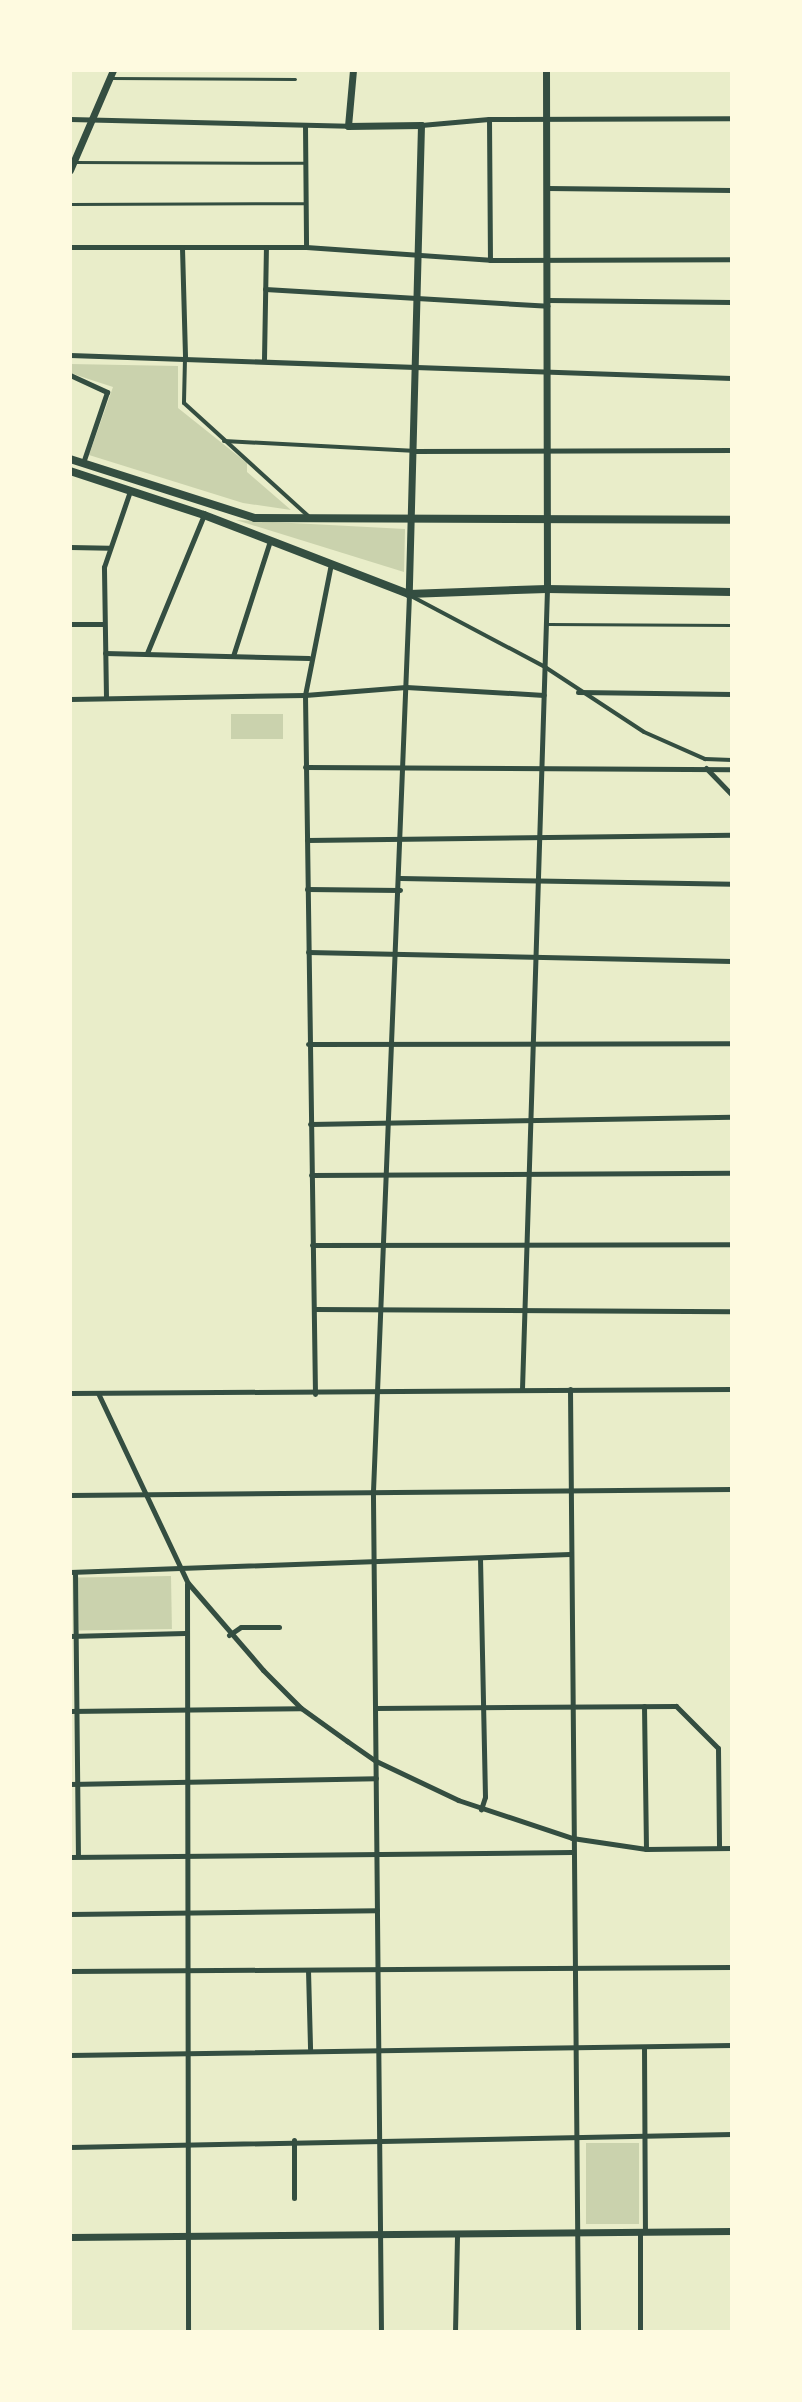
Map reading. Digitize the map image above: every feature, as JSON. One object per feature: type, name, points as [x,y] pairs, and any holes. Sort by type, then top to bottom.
[{"type":"main road","points":[[70,459],[241,515],[410,520],[732,520]]},
{"type":"main road","points":[[70,471],[204,515],[409,594],[547,589],[732,592]]},
{"type":"street","points":[[348,126],[353,70]]},
{"type":"street","points":[[522,1389],[549,518],[546,70]]},
{"type":"street","points":[[72,166],[112,74]]},
{"type":"street","points":[[70,119],[348,126],[421,125],[489,119],[732,118]]},
{"type":"street","points":[[489,119],[490,260]]},
{"type":"street","points":[[305,125],[306,247]]},
{"type":"street","points":[[381,2332],[373,1491],[402,841],[421,125]]},
{"type":"street","points":[[547,188],[732,190]]},
{"type":"street","points":[[70,247],[306,247],[490,260],[732,259]]},
{"type":"street","points":[[264,359],[266,247]]},
{"type":"street","points":[[182,248],[184,403],[309,517]]},
{"type":"street","points":[[265,289],[548,303],[732,302]]},
{"type":"street","points":[[70,355],[264,359],[548,375],[732,378]]},
{"type":"street","points":[[70,375],[103,386],[107,392],[83,463]]},
{"type":"street","points":[[224,441],[412,451],[548,447],[732,450]]},
{"type":"street","points":[[106,698],[102,624],[109,548],[130,491]]},
{"type":"street","points":[[147,653],[204,515]]},
{"type":"street","points":[[233,656],[270,541]]},
{"type":"street","points":[[70,547],[109,548]]},
{"type":"street","points":[[315,1394],[305,695],[309,658],[331,564]]},
{"type":"street","points":[[409,594],[545,667],[578,692],[673,747],[705,759],[732,760]]},
{"type":"street","points":[[70,624],[102,624]]},
{"type":"street","points":[[105,653],[309,658]]},
{"type":"street","points":[[70,699],[305,695],[406,687],[544,695]]},
{"type":"street","points":[[578,692],[732,694]]},
{"type":"street","points":[[305,767],[404,764],[732,769]]},
{"type":"street","points":[[706,768],[732,795]]},
{"type":"street","points":[[307,840],[732,835]]},
{"type":"street","points":[[400,878],[538,883],[732,884]]},
{"type":"street","points":[[307,889],[400,890]]},
{"type":"street","points":[[308,952],[732,961]]},
{"type":"street","points":[[308,1044],[732,1043]]},
{"type":"street","points":[[310,1124],[732,1117]]},
{"type":"street","points":[[311,1175],[732,1173]]},
{"type":"street","points":[[312,1245],[732,1244]]},
{"type":"street","points":[[314,1309],[732,1311]]},
{"type":"street","points":[[70,1393],[379,1395],[522,1389],[732,1389]]},
{"type":"street","points":[[570,1389],[578,2332]]},
{"type":"street","points":[[98,1393],[178,1568],[229,1635],[301,1708],[376,1761],[481,1809],[572,1838],[646,1849],[732,1848]]},
{"type":"street","points":[[70,1495],[732,1489]]},
{"type":"street","points":[[78,1856],[74,1784],[72,1572],[570,1554]]},
{"type":"street","points":[[480,1558],[485,1797],[481,1809]]},
{"type":"street","points":[[188,1583],[185,1633],[189,1971],[188,2332]]},
{"type":"street","points":[[229,1635],[241,1627],[279,1627]]},
{"type":"street","points":[[73,1636],[185,1633]]},
{"type":"street","points":[[644,1706],[646,1849]]},
{"type":"street","points":[[375,1708],[676,1706],[718,1748],[719,1848]]},
{"type":"street","points":[[74,1711],[301,1708]]},
{"type":"street","points":[[74,1784],[376,1778]]},
{"type":"street","points":[[70,1857],[572,1852]]},
{"type":"street","points":[[70,1914],[377,1910]]},
{"type":"street","points":[[70,1971],[732,1967]]},
{"type":"street","points":[[308,1970],[310,2049]]},
{"type":"street","points":[[70,2055],[732,2045]]},
{"type":"street","points":[[640,2332],[646,2135],[644,2047]]},
{"type":"street","points":[[70,2147],[188,2146],[380,2138],[732,2134]]},
{"type":"street","points":[[294,2140],[294,2198]]},
{"type":"street","points":[[70,2237],[732,2231]]},
{"type":"street","points":[[455,2332],[457,2234]]},
{"type":"lane","points":[[112,74],[295,79]]},
{"type":"lane","points":[[72,166],[306,163]]},
{"type":"lane","points":[[70,204],[306,203]]},
{"type":"lane","points":[[546,624],[732,625]]},
{"type":"green space","points":[[70,364],[178,366],[178,408],[247,463],[247,472],[291,510],[243,503],[89,455],[113,387],[70,373]]},
{"type":"green space","points":[[236,520],[405,529],[404,572]]},
{"type":"green space","points":[[231,714],[283,714],[283,739],[231,739]]},
{"type":"green space","points":[[171,1576],[172,1629],[79,1631],[78,1578]]},
{"type":"green space","points":[[586,2143],[639,2143],[639,2224],[586,2224]]}]
